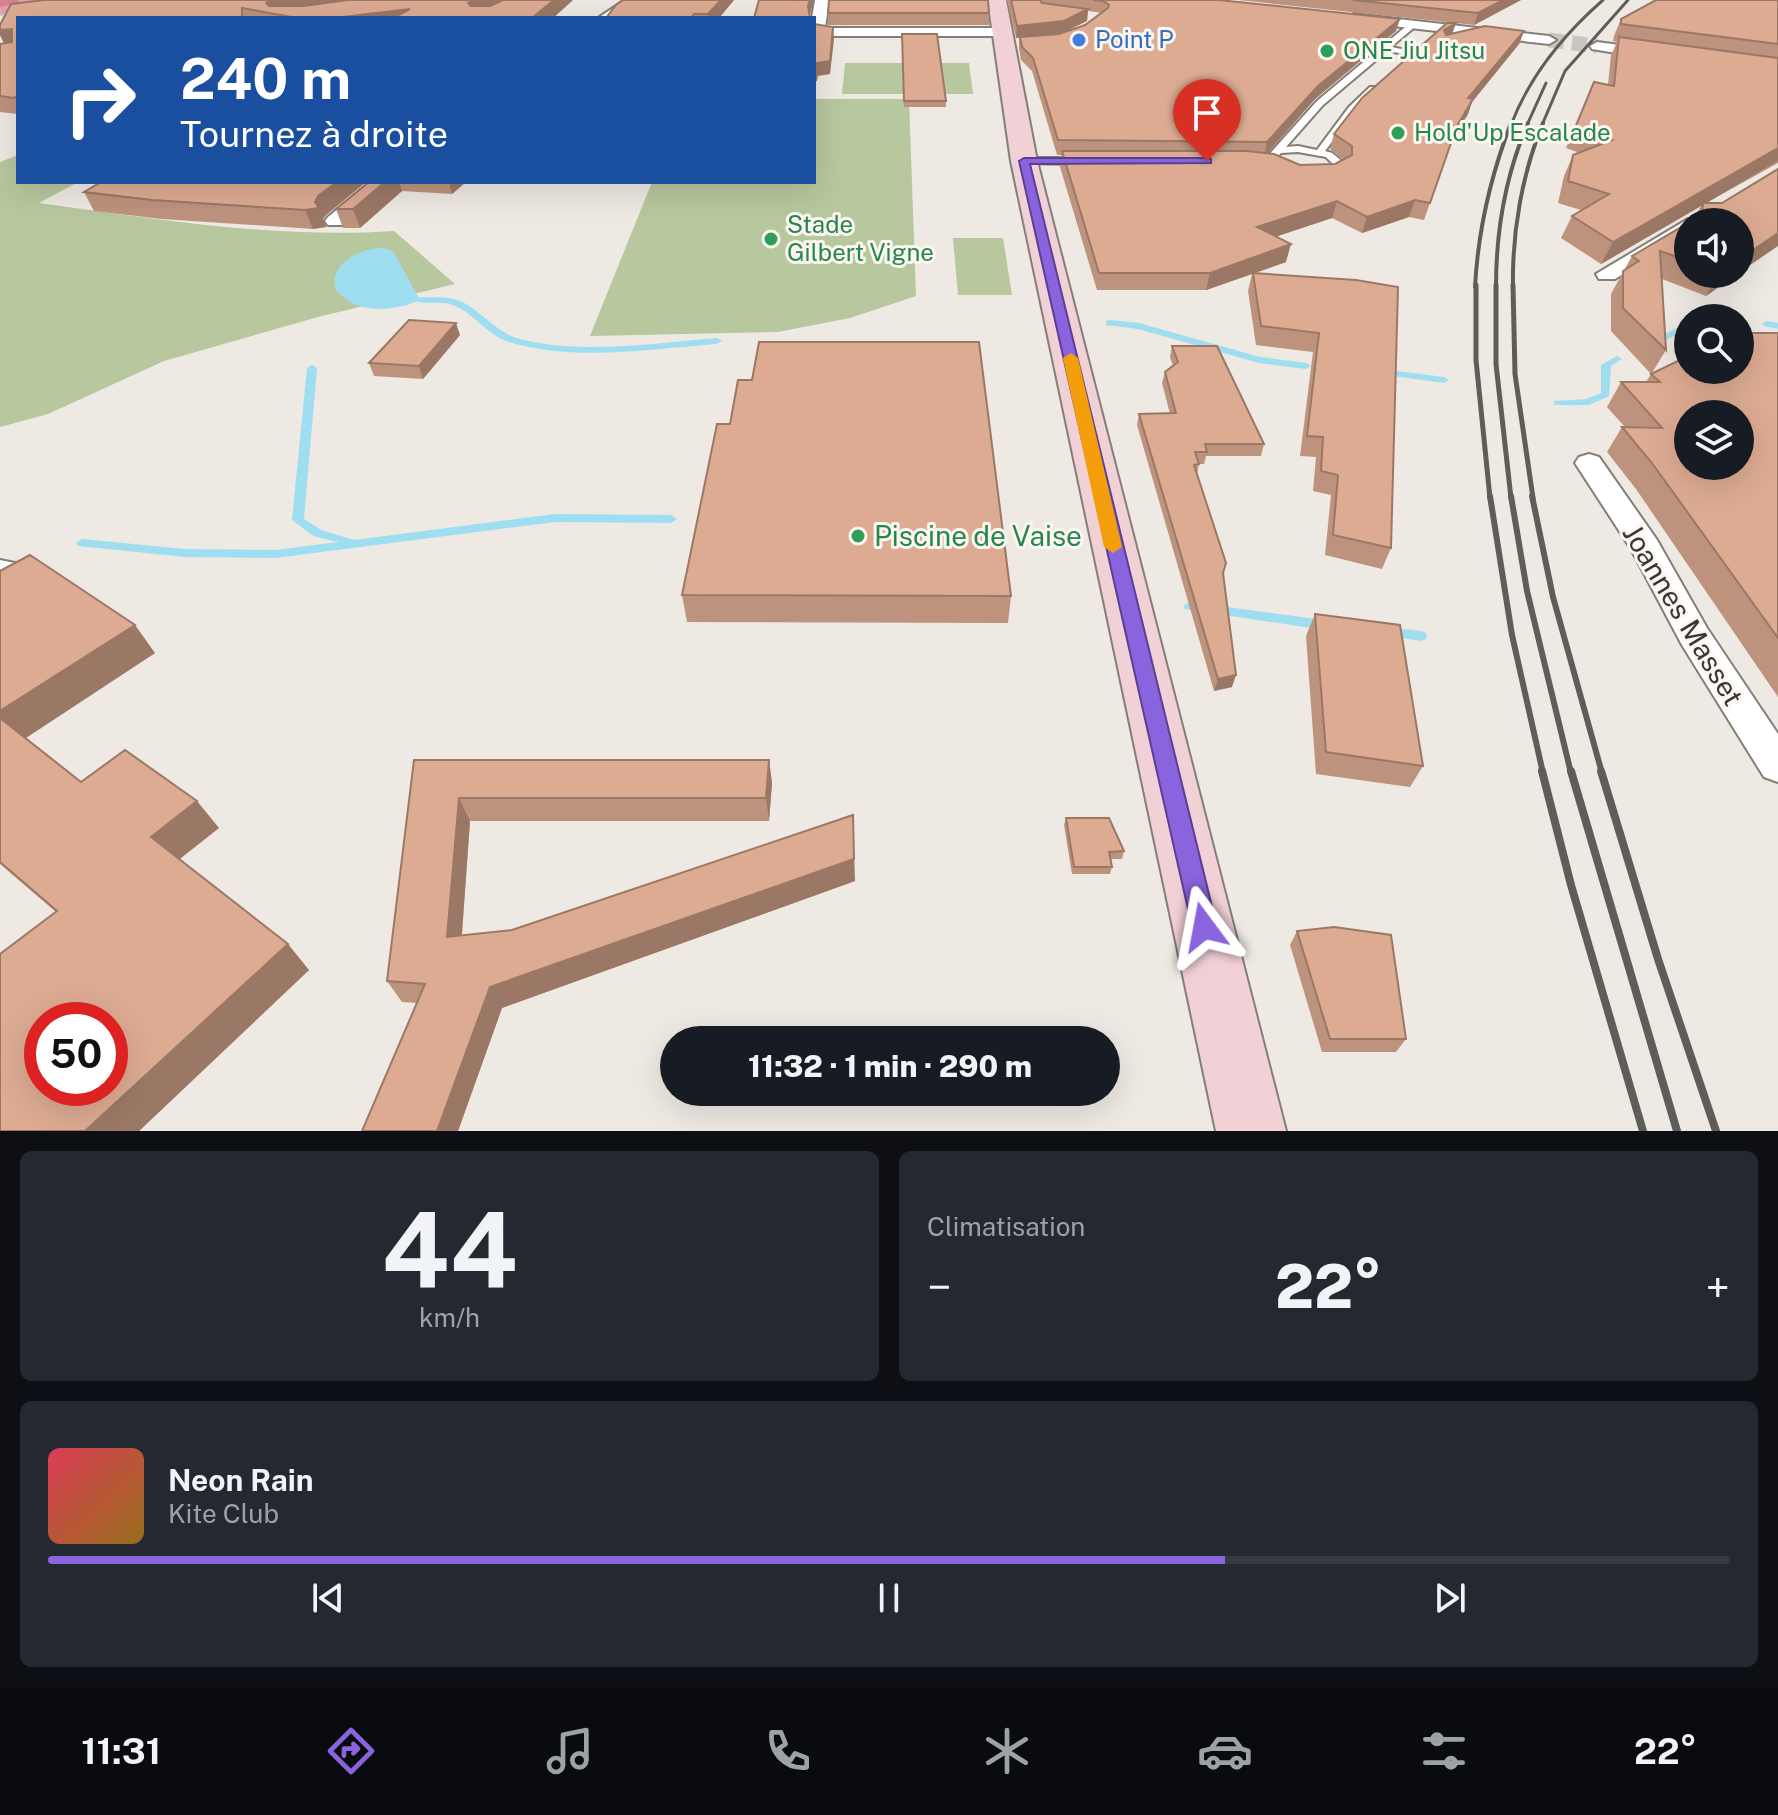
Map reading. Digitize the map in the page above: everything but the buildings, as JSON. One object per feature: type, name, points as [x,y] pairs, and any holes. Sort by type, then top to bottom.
[{"type":"highway","points":[[0,4],[10,0]]},
{"type":"main road","points":[[0,4],[31,0]]},
{"type":"main road","points":[[0,4],[70,0]]},
{"type":"main road","points":[[997,0],[1008,39],[1024,161],[1251,1131]]},
{"type":"street","points":[[608,16],[635,0]]},
{"type":"street","points":[[816,27],[822,0]]},
{"type":"street","points":[[1342,17],[1413,25],[1437,32],[1549,40]]},
{"type":"street","points":[[816,32],[1008,39]]},
{"type":"street","points":[[1597,46],[1673,57]]},
{"type":"street","points":[[335,221],[381,184]]},
{"type":"street","points":[[1607,274],[1674,233]]},
{"type":"street","name":"Joannes Masset","points":[[1589,463],[1646,547],[1694,636],[1778,766]]},
{"type":"lane","points":[[1272,164],[1270,156],[1320,103],[1413,25]]},
{"type":"lane","points":[[1405,62],[1426,44]]},
{"type":"lane","points":[[1384,48],[1414,54]]},
{"type":"lane","points":[[1320,152],[1352,109],[1386,78]]},
{"type":"lane","points":[[1346,80],[1377,86]]},
{"type":"lane","points":[[1320,103],[1331,105]]},
{"type":"lane","points":[[1341,107],[1352,109]]},
{"type":"lane","points":[[1302,125],[1313,127]]},
{"type":"lane","points":[[1323,129],[1334,131]]},
{"type":"lane","points":[[1258,163],[1272,164],[1287,172],[1310,176],[1331,174],[1341,168],[1337,159],[1320,152],[1298,149],[1278,151]]},
{"type":"lane","points":[[1024,161],[1100,161]]},
{"type":"green space","points":[[845,63],[969,63],[973,94],[842,94]]},
{"type":"green space","name":"Stade Gilbert Vigne","points":[[816,99],[909,99],[916,296],[850,318],[778,332],[590,336],[651,184],[816,184]]},
{"type":"green space","points":[[16,156],[16,184],[74,184],[39,203],[261,230],[394,231],[455,284],[318,317],[164,361],[48,414],[0,427],[0,162]]},
{"type":"green space","points":[[953,238],[1003,238],[1012,295],[958,295]]},
{"type":"water","points":[[382,248],[393,251],[420,300],[398,307],[376,309],[354,304],[336,290],[336,272],[341,265],[356,254]]},
{"type":"waterway","points":[[420,300],[458,303],[499,334],[534,345],[586,349],[717,341]]},
{"type":"waterway","points":[[1109,323],[1139,326],[1259,360],[1306,366]]},
{"type":"waterway","points":[[1767,324],[1778,326]]},
{"type":"waterway","points":[[1665,337],[1674,332]]},
{"type":"waterway","points":[[1558,403],[1589,402],[1606,394],[1606,365],[1617,359]]},
{"type":"waterway","points":[[312,368],[298,520],[317,533],[349,541]]},
{"type":"waterway","points":[[1389,373],[1444,380]]},
{"type":"waterway","points":[[82,543],[185,553],[275,554],[555,518],[671,519]]},
{"type":"waterway","points":[[1189,606],[1324,625]]},
{"type":"waterway","points":[[1386,632],[1421,636]]},
{"type":"tunnel","points":[[1549,40],[1597,46]]},
{"type":"railway","points":[[1511,125],[1528,89],[1549,57],[1574,27],[1603,0]]},
{"type":"railway","points":[[1542,125],[1565,71],[1628,0]]},
{"type":"railway","points":[[1527,125],[1546,83]]},
{"type":"railway","points":[[1475,287],[1487,204],[1511,123]]},
{"type":"railway","points":[[1496,287],[1504,203],[1528,123]]},
{"type":"railway","points":[[1513,286],[1514,245],[1520,204],[1529,162],[1543,123]]},
{"type":"railway","points":[[1476,285],[1476,360],[1490,498]]},
{"type":"railway","points":[[1513,286],[1515,374],[1533,498]]},
{"type":"railway","points":[[1496,287],[1496,364],[1511,498]]},
{"type":"railway","points":[[1490,496],[1512,635],[1543,773]]},
{"type":"railway","points":[[1511,496],[1527,591],[1571,773]]},
{"type":"railway","points":[[1532,496],[1553,597],[1602,773]]},
{"type":"railway","points":[[1542,771],[1571,885],[1643,1131]]},
{"type":"railway","points":[[1571,771],[1677,1131]]},
{"type":"railway","points":[[1601,771],[1658,959],[1716,1131]]},
{"type":"slow traffic","points":[[1071,358],[1113,547]]},
{"type":"place","name":"Point P","points":[[1079,40]]},
{"type":"place","name":"ONE Jiu Jitsu","points":[[1327,51]]},
{"type":"place","name":"Hold'Up Escalade","points":[[1398,133]]},
{"type":"place","name":"Stade Gilbert Vigne","points":[[771,239]]},
{"type":"place","name":"Piscine de Vaise","points":[[858,536]]},
{"type":"route","points":[[1204,927],[1024,161],[1207,161]]}]
